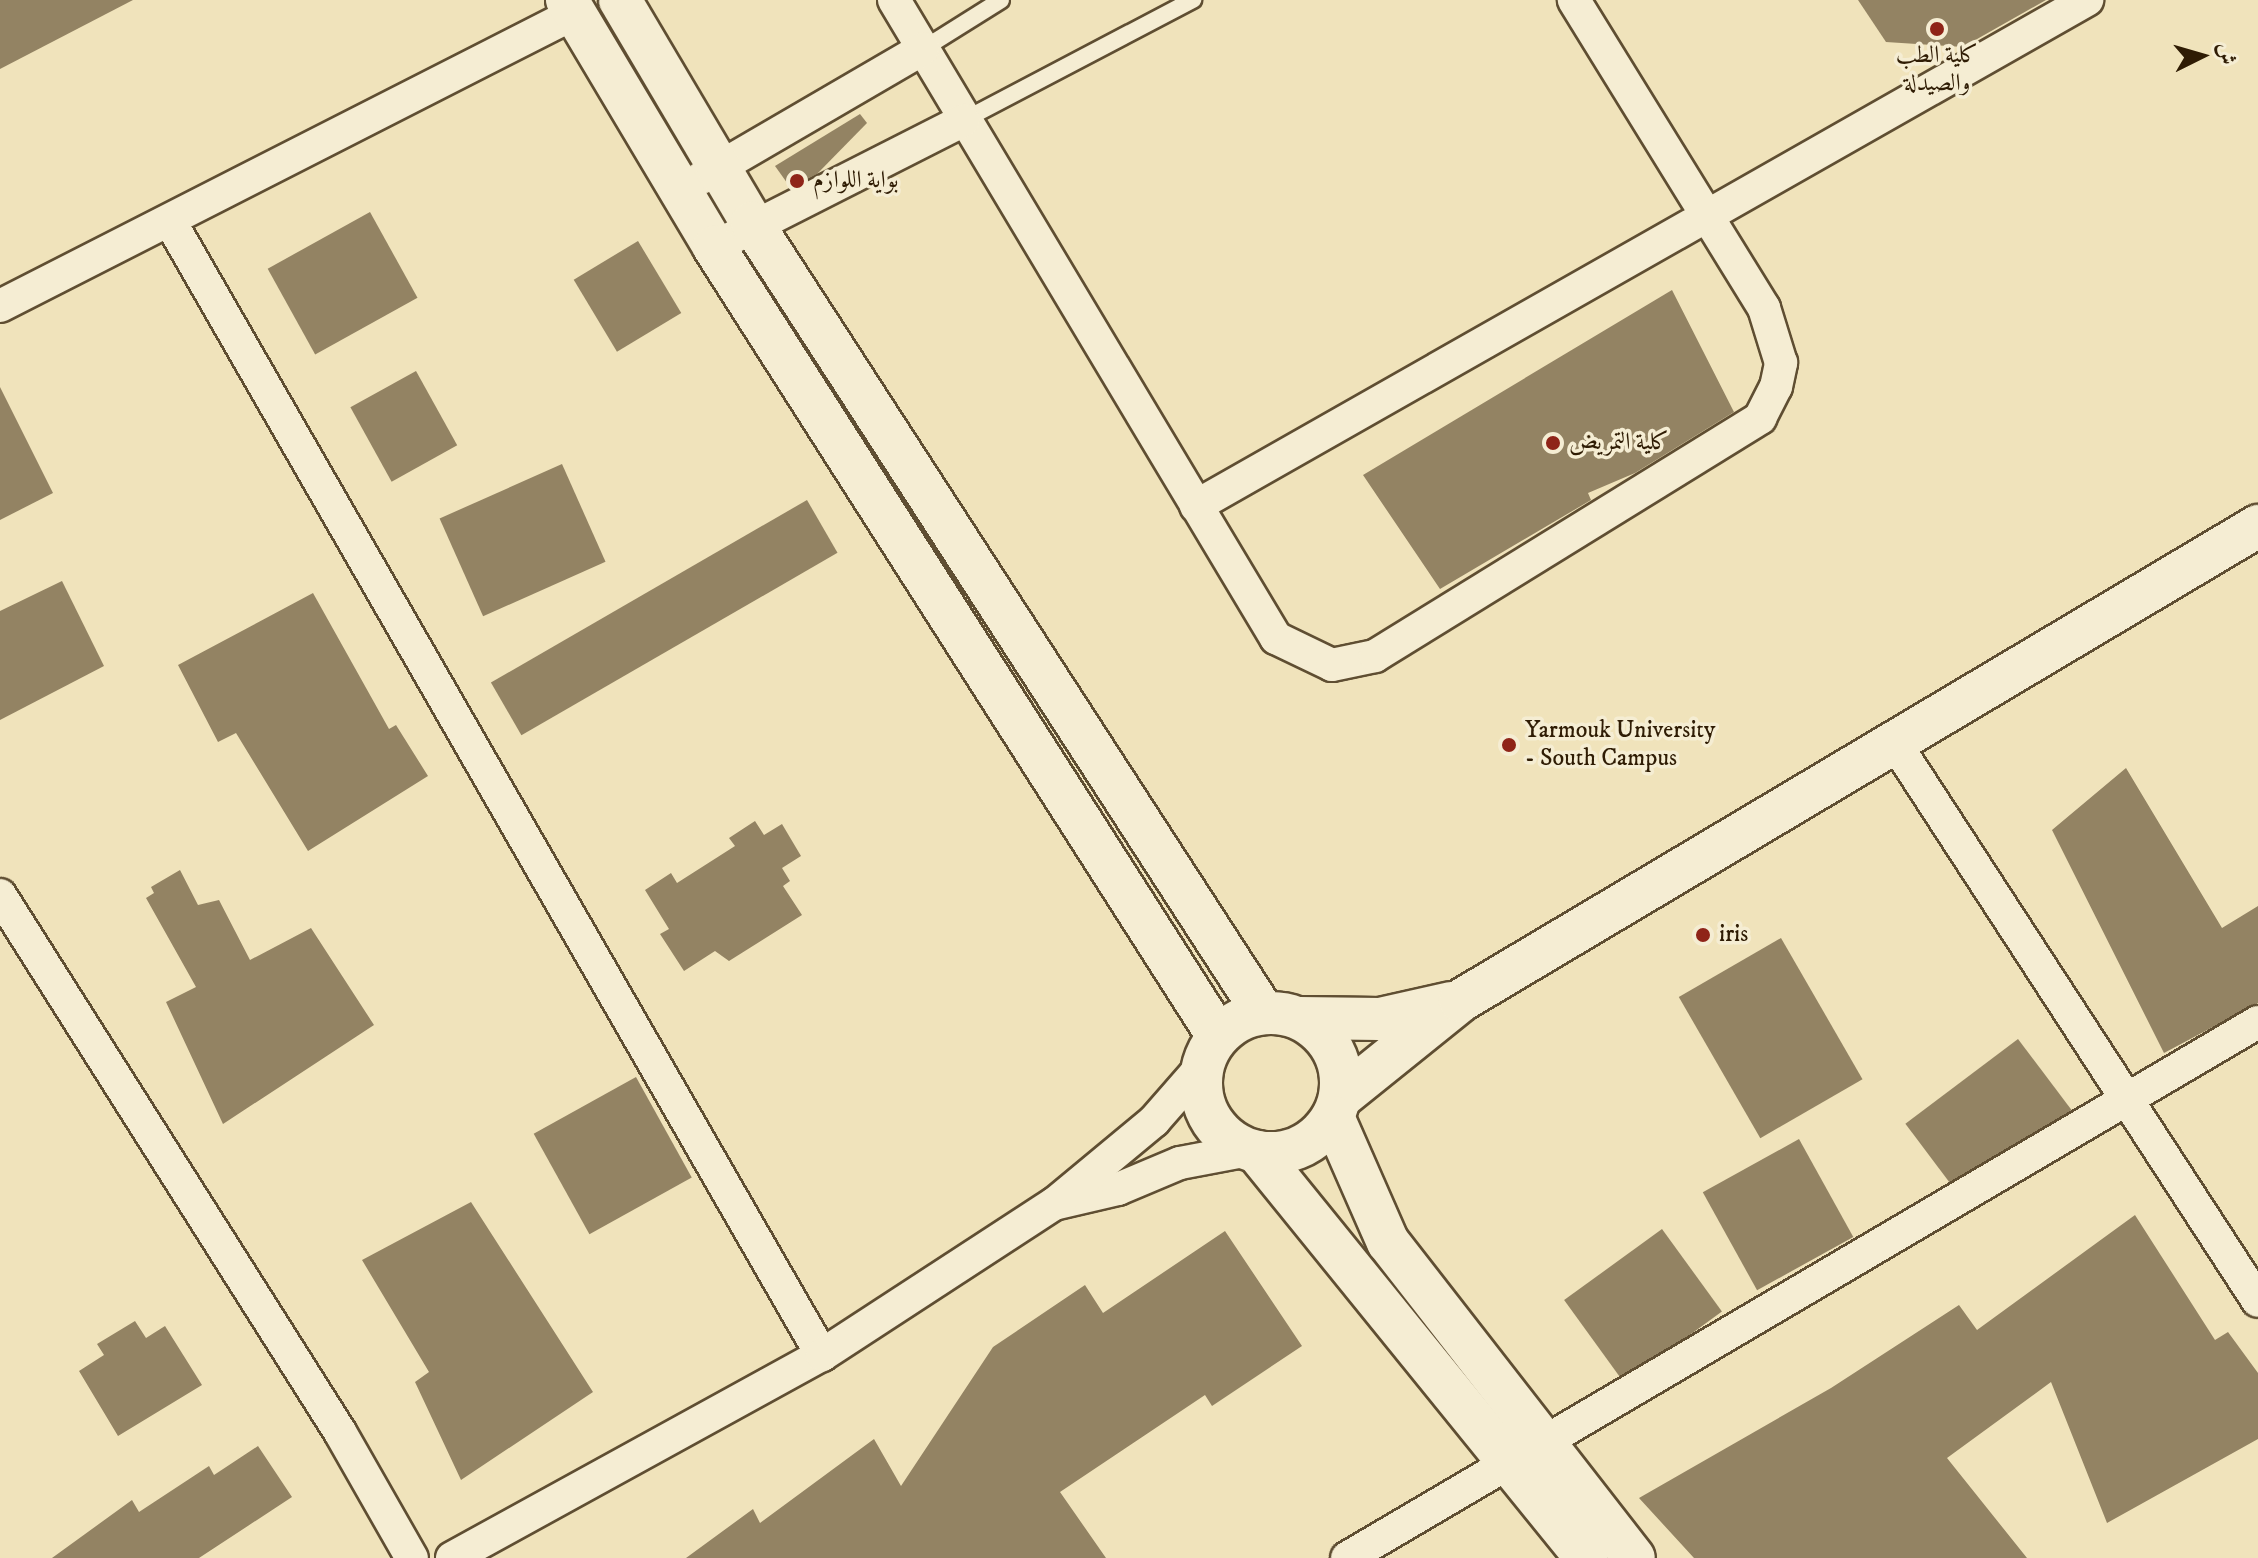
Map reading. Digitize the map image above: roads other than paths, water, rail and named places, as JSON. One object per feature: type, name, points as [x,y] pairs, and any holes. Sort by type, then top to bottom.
[{"type":"street","points":[[620,0],[752,223],[1281,1015],[1334,1050],[1336,1108],[1388,1242],[1523,1451],[1586,1558]]},
{"type":"street","points":[[894,0],[1276,638],[1332,665],[1375,656],[1760,418],[1781,363],[1775,339],[1708,215],[1574,0]]},
{"type":"street","points":[[1196,506],[2087,0]]},
{"type":"street","points":[[0,306],[171,223],[571,6],[714,247],[1210,1051],[1209,1117],[1226,1137],[1253,1151],[1523,1451],[1634,1558]]},
{"type":"street","points":[[680,191],[923,49]]},
{"type":"street","points":[[714,247],[752,223],[964,120]]},
{"type":"street","points":[[171,223],[822,1355]]},
{"type":"street","points":[[1054,1204],[1118,1189],[1180,1163],[1301,1147],[1336,1108],[1460,1001],[1893,740],[2258,526]]},
{"type":"street","points":[[1893,740],[2258,1301]]},
{"type":"street","points":[[2,901],[340,1432],[412,1558]]},
{"type":"street","points":[[452,1558],[822,1355],[1054,1204],[1154,1121],[1238,1020],[1281,1015],[1380,1019],[1460,1001]]},
{"type":"street","points":[[1347,1558],[1523,1451],[2258,1022]]},
{"type":"lane","points":[[923,49],[1001,0]]},
{"type":"lane","points":[[964,120],[1193,0]]},
{"type":"place","name":"كلية الطب والصيدلة","points":[[1937,29]]},
{"type":"place","name":"بواية اللوازم","points":[[797,181]]},
{"type":"place","name":"كلية التمريض","points":[[1553,443]]},
{"type":"place","name":"Yarmouk University - South Campus","points":[[1509,745]]},
{"type":"place","name":"iris","points":[[1703,935]]}]
